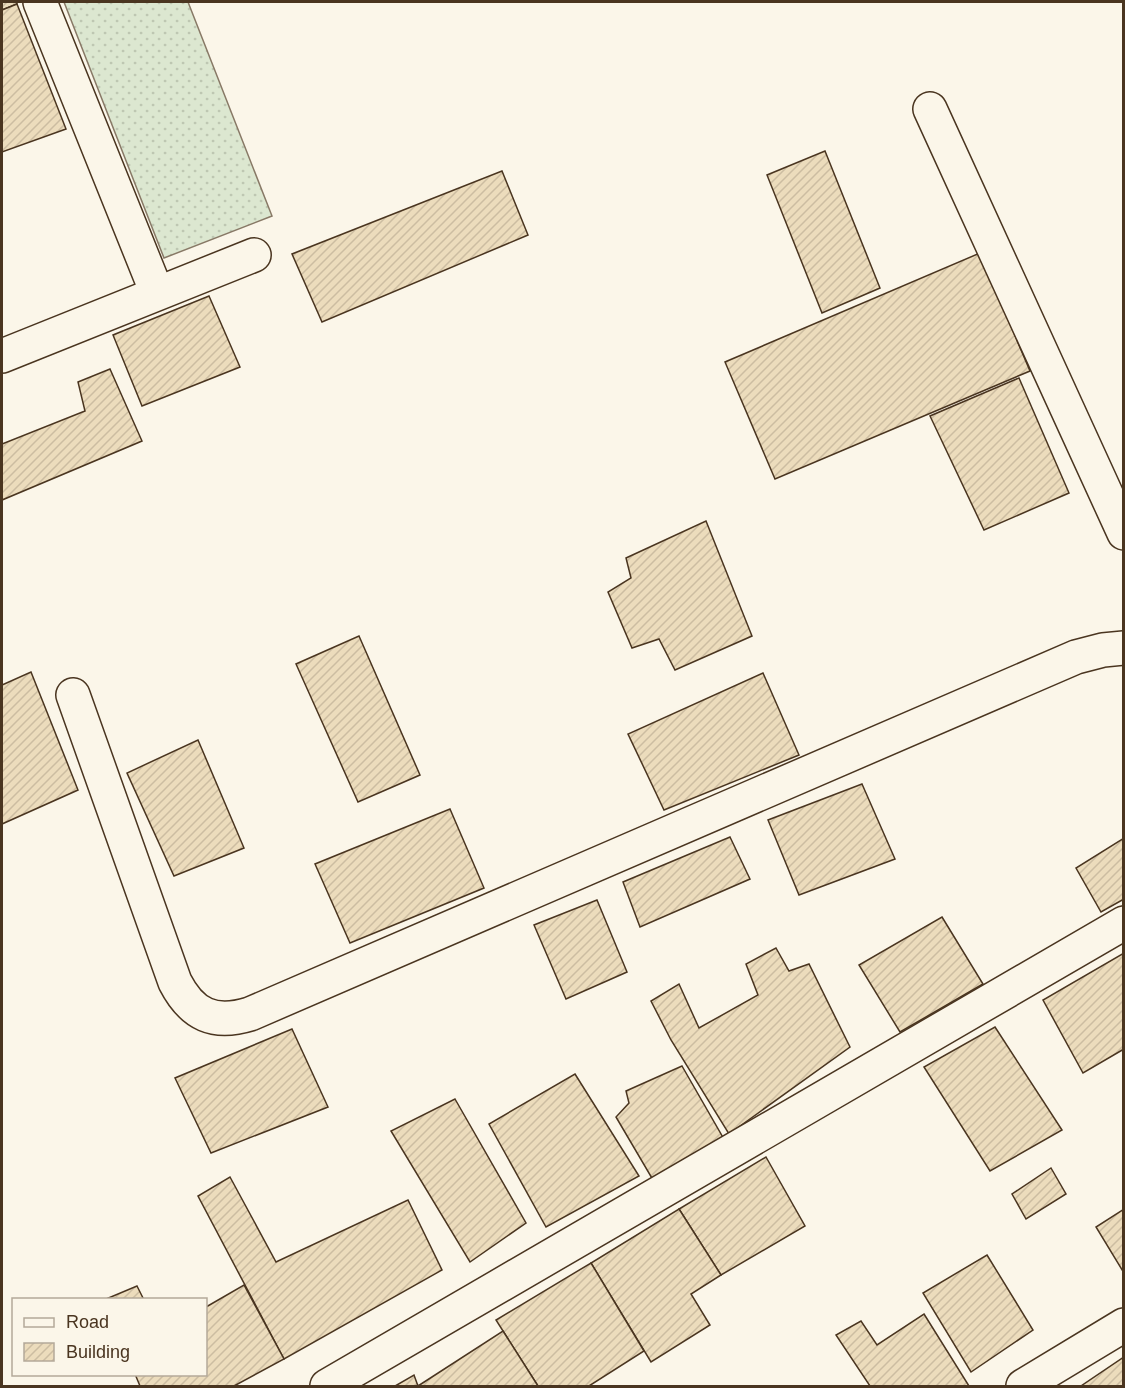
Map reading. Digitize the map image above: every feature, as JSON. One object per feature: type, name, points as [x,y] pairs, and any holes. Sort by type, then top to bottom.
[{"type":"street","points":[[40,2],[157,293]]},
{"type":"street","points":[[930,109],[1124,532]]},
{"type":"street","points":[[2,356],[254,255]]},
{"type":"street","points":[[74,694],[175,982],[182,995],[192,1006],[220,1019],[235,1019],[1076,657],[1102,650],[1124,648]]},
{"type":"street","points":[[327,1386],[1124,923]]},
{"type":"street","points":[[1023,1386],[1124,1325]]},
{"type":"green space","points":[[64,2],[188,2],[272,216],[164,258]]},
{"type":"building","points":[[2,2],[16,2],[17,4],[2,10]]},
{"type":"building","points":[[17,4],[66,129],[2,152],[2,10]]},
{"type":"building","points":[[825,151],[880,288],[822,313],[767,175]]},
{"type":"building","points":[[502,171],[528,235],[322,322],[292,254]]},
{"type":"building","points":[[980,253],[1030,371],[775,479],[725,362]]},
{"type":"building","points":[[209,296],[240,367],[142,406],[113,335]]},
{"type":"building","points":[[110,369],[142,441],[2,500],[2,444],[85,411],[78,382]]},
{"type":"building","points":[[1019,378],[1069,493],[984,530],[930,416]]},
{"type":"building","points":[[706,521],[752,636],[675,670],[659,639],[632,648],[608,592],[631,578],[626,558]]},
{"type":"building","points":[[359,636],[420,775],[358,802],[296,664]]},
{"type":"building","points":[[31,672],[78,790],[2,824],[2,685]]},
{"type":"building","points":[[763,673],[799,755],[664,810],[628,734]]},
{"type":"building","points":[[198,740],[244,848],[174,876],[127,773]]},
{"type":"building","points":[[862,784],[895,859],[799,895],[768,820]]},
{"type":"building","points":[[450,809],[484,888],[350,943],[315,864]]},
{"type":"building","points":[[730,837],[750,879],[640,927],[623,882]]},
{"type":"building","points":[[1124,838],[1124,899],[1101,912],[1076,868]]},
{"type":"building","points":[[597,900],[627,972],[566,999],[534,925]]},
{"type":"building","points":[[942,917],[983,984],[900,1032],[859,965]]},
{"type":"building","points":[[776,948],[789,971],[809,964],[850,1047],[729,1134],[671,1040],[651,1001],[679,984],[699,1028],[758,995],[746,964]]},
{"type":"building","points":[[1124,953],[1124,1049],[1083,1073],[1043,1000]]},
{"type":"building","points":[[995,1027],[1062,1130],[990,1171],[924,1067]]},
{"type":"building","points":[[292,1029],[328,1107],[211,1153],[175,1078]]},
{"type":"building","points":[[682,1066],[725,1141],[653,1180],[616,1117],[629,1103],[626,1091]]},
{"type":"building","points":[[575,1074],[639,1176],[546,1227],[489,1124]]},
{"type":"building","points":[[455,1099],[526,1223],[470,1262],[391,1131]]},
{"type":"building","points":[[766,1157],[805,1226],[721,1275],[679,1209]]},
{"type":"building","points":[[1051,1168],[1066,1194],[1026,1219],[1012,1194]]},
{"type":"building","points":[[230,1177],[276,1262],[408,1200],[442,1270],[284,1359],[198,1196]]},
{"type":"building","points":[[679,1209],[721,1275],[691,1294],[710,1325],[651,1362],[591,1263]]},
{"type":"building","points":[[1124,1209],[1124,1273],[1096,1227]]},
{"type":"building","points":[[987,1255],[1033,1330],[971,1372],[923,1293]]},
{"type":"building","points":[[591,1263],[644,1351],[589,1386],[538,1386],[496,1320]]},
{"type":"building","points":[[244,1285],[284,1359],[234,1386],[140,1386],[136,1376],[207,1376],[207,1306]]},
{"type":"building","points":[[137,1286],[143,1298],[108,1298]]},
{"type":"building","points":[[924,1314],[969,1386],[870,1386],[836,1335],[861,1321],[877,1345]]},
{"type":"building","points":[[503,1331],[538,1386],[418,1386]]},
{"type":"building","points":[[1124,1357],[1124,1386],[1081,1386]]},
{"type":"building","points":[[414,1375],[418,1386],[395,1386]]}]
